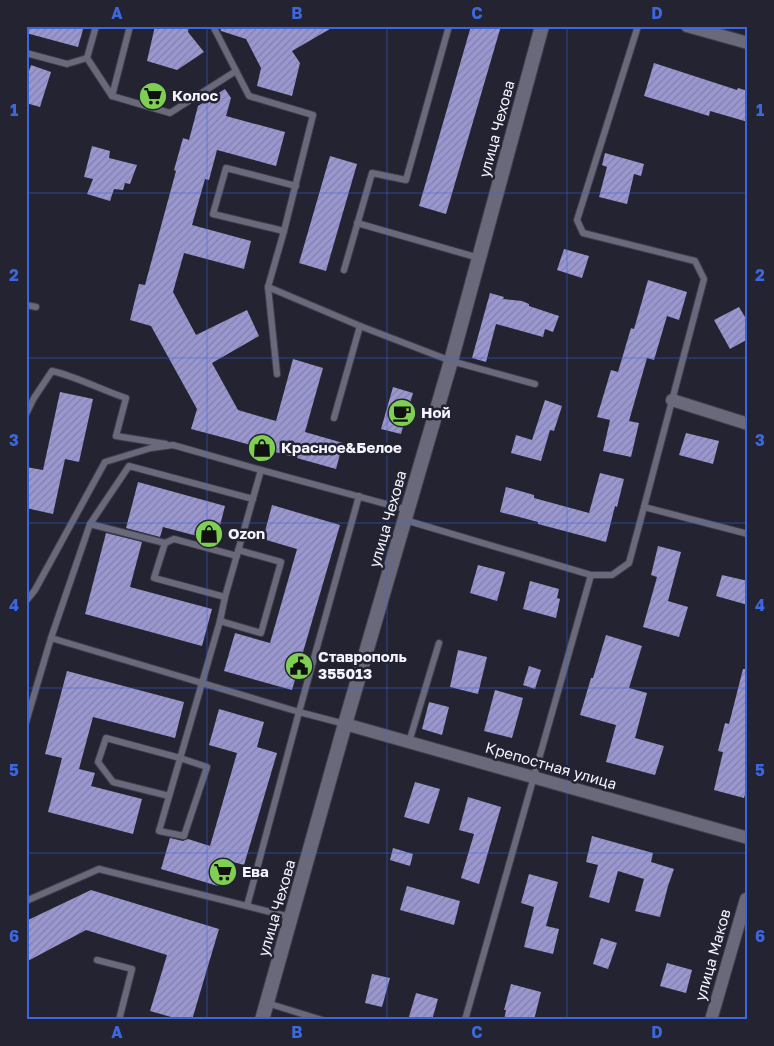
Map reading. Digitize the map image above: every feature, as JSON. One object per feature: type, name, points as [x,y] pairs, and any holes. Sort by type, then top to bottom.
[{"type":"street","name":"улица Чехова","points":[[262,1020],[345,724],[451,360],[542,26]]},
{"type":"street","points":[[687,26],[748,43]]},
{"type":"street","points":[[672,400],[748,424]]},
{"type":"street","name":"Крепостная улица","points":[[345,724],[748,838]]},
{"type":"street","name":"улица Маков","points":[[710,1020],[747,897]]},
{"type":"lane","points":[[96,26],[88,58],[112,96],[170,113],[236,71]]},
{"type":"lane","points":[[112,96],[130,26]]},
{"type":"lane","points":[[215,26],[214,28],[249,96],[314,115],[268,287],[277,374]]},
{"type":"lane","points":[[344,270],[372,173],[406,180],[449,26]]},
{"type":"lane","points":[[26,414],[52,371],[65,374],[126,398],[116,436],[173,445],[359,496],[406,515],[592,575],[612,575],[628,562],[704,279],[695,261],[584,232],[576,220],[638,26]]},
{"type":"lane","points":[[26,53],[67,64],[88,58]]},
{"type":"lane","points":[[284,231],[213,214],[226,168],[296,186]]},
{"type":"lane","points":[[357,223],[479,258]]},
{"type":"lane","points":[[268,287],[360,326],[451,360],[535,384]]},
{"type":"lane","points":[[26,305],[36,307]]},
{"type":"lane","points":[[334,418],[360,326]]},
{"type":"lane","points":[[26,601],[35,590],[105,462],[151,448],[173,445]]},
{"type":"lane","points":[[26,722],[51,638],[90,524],[129,466],[253,499]]},
{"type":"lane","points":[[169,796],[113,782],[98,762],[106,738],[180,758],[207,767],[184,836],[159,831],[180,758],[201,683],[220,621],[261,470]]},
{"type":"lane","points":[[247,906],[359,496]]},
{"type":"lane","points":[[644,507],[748,534]]},
{"type":"lane","points":[[90,524],[165,543],[174,539],[281,562],[262,633],[220,621]]},
{"type":"lane","points":[[165,543],[154,578],[225,597]]},
{"type":"lane","points":[[465,1020],[592,575]]},
{"type":"lane","points":[[51,638],[345,724]]},
{"type":"lane","points":[[409,742],[439,643]]},
{"type":"lane","points":[[26,901],[99,869],[292,917]]},
{"type":"lane","points":[[96,960],[132,969],[119,1020]]},
{"type":"lane","points":[[267,1003],[300,1016],[322,1020]]},
{"type":"building","points":[[26,26],[84,26],[78,47],[26,33]]},
{"type":"building","points":[[155,26],[189,26],[188,32],[204,52],[177,70],[147,61]]},
{"type":"building","points":[[220,26],[335,26],[292,51],[300,63],[292,96],[257,86],[261,68],[246,39],[221,31]]},
{"type":"building","points":[[471,26],[501,26],[446,214],[419,206]]},
{"type":"building","points":[[654,63],[737,90],[738,88],[748,91],[748,122],[710,111],[709,116],[644,96]]},
{"type":"building","points":[[31,65],[51,72],[40,107],[26,103],[26,80]]},
{"type":"building","points":[[225,89],[231,98],[226,116],[285,132],[276,166],[217,150],[209,180],[205,179],[192,225],[251,241],[244,269],[184,253],[173,292],[196,335],[247,310],[259,336],[212,363],[238,410],[276,421],[293,359],[323,368],[305,432],[343,443],[336,469],[191,429],[197,409],[151,326],[130,320],[139,284],[145,285],[183,138],[189,140],[198,106]]},
{"type":"building","points":[[92,146],[110,151],[109,158],[137,165],[130,184],[125,183],[123,190],[114,189],[110,201],[87,194],[93,179],[84,177]]},
{"type":"building","points":[[605,153],[644,164],[641,176],[634,174],[627,204],[599,197],[607,167],[602,165]]},
{"type":"building","points":[[330,156],[357,164],[326,271],[299,263]]},
{"type":"building","points":[[564,249],[589,256],[582,278],[557,270]]},
{"type":"building","points":[[648,280],[687,292],[679,320],[667,316],[654,360],[647,358],[629,421],[639,423],[631,457],[603,451],[610,420],[597,417],[611,370],[618,372],[631,328],[634,329]]},
{"type":"building","points":[[490,293],[504,297],[503,299],[522,301],[529,304],[529,306],[559,316],[553,332],[545,329],[543,337],[496,324],[486,362],[472,358]]},
{"type":"building","points":[[739,307],[748,322],[748,339],[730,349],[714,320]]},
{"type":"building","points":[[393,387],[413,393],[401,434],[381,429]]},
{"type":"building","points":[[60,392],[93,399],[79,462],[65,459],[53,514],[26,508],[26,467],[43,470]]},
{"type":"building","points":[[545,400],[562,406],[554,431],[550,430],[541,461],[511,453],[516,435],[532,440]]},
{"type":"building","points":[[686,433],[719,441],[713,464],[679,455]]},
{"type":"building","points":[[600,473],[624,479],[606,542],[500,512],[506,487],[534,495],[534,498],[589,513]]},
{"type":"building","points":[[138,482],[225,506],[216,541],[163,527],[160,537],[126,528]]},
{"type":"building","points":[[272,505],[340,525],[292,690],[224,671],[235,633],[270,643],[297,549],[263,539]]},
{"type":"building","points":[[106,533],[142,542],[130,587],[212,609],[202,646],[85,614]]},
{"type":"building","points":[[658,546],[681,552],[668,601],[688,607],[679,637],[643,627],[657,577],[651,575]]},
{"type":"building","points":[[478,565],[505,572],[497,601],[470,593]]},
{"type":"building","points":[[722,575],[748,581],[748,605],[716,596]]},
{"type":"building","points":[[530,581],[559,589],[557,598],[560,599],[556,618],[523,609]]},
{"type":"building","points":[[606,635],[642,646],[629,688],[647,693],[635,738],[664,746],[655,775],[606,762],[616,725],[580,715]]},
{"type":"building","points":[[458,650],[487,657],[478,694],[450,687]]},
{"type":"building","points":[[529,666],[541,670],[535,689],[523,685]]},
{"type":"building","points":[[743,669],[748,669],[748,784],[744,798],[714,790],[723,752],[718,751],[725,723],[729,724]]},
{"type":"building","points":[[67,671],[184,702],[175,738],[93,717],[79,769],[95,773],[91,786],[142,799],[133,834],[48,812],[62,758],[45,754]]},
{"type":"building","points":[[495,690],[523,698],[512,738],[484,731]]},
{"type":"building","points":[[429,702],[449,707],[442,735],[422,729]]},
{"type":"building","points":[[219,709],[264,722],[257,747],[277,753],[244,865],[226,860],[218,886],[161,869],[170,838],[183,841],[188,839],[210,846],[237,753],[209,745]]},
{"type":"building","points":[[415,782],[440,789],[429,824],[404,817]]},
{"type":"building","points":[[468,797],[501,807],[479,884],[461,878],[474,834],[459,830]]},
{"type":"building","points":[[592,836],[653,853],[651,862],[674,869],[660,917],[635,911],[644,879],[618,871],[609,903],[589,897],[598,865],[586,862]]},
{"type":"building","points":[[393,848],[413,854],[410,866],[390,860]]},
{"type":"building","points":[[529,874],[558,882],[546,926],[559,929],[553,954],[524,947],[534,907],[521,903]]},
{"type":"building","points":[[407,886],[460,901],[454,925],[400,910]]},
{"type":"building","points":[[91,890],[219,929],[192,1020],[182,1020],[150,1011],[167,955],[86,930],[26,962],[26,921]]},
{"type":"building","points":[[601,938],[617,943],[608,969],[593,964]]},
{"type":"building","points":[[667,963],[692,970],[686,993],[660,986]]},
{"type":"building","points":[[372,974],[390,978],[382,1007],[365,1003]]},
{"type":"building","points":[[511,984],[541,992],[534,1020],[504,1020],[506,1010],[504,1010]]},
{"type":"building","points":[[416,993],[438,999],[432,1020],[408,1020]]},
{"type":"place","name":"Колос","points":[[153,96]]},
{"type":"place","name":"Ной","points":[[402,413]]},
{"type":"place","name":"Красное&Белое","points":[[262,448]]},
{"type":"place","name":"Ozon","points":[[209,534]]},
{"type":"place","name":"Ставрополь 355013","points":[[299,666]]},
{"type":"place","name":"Ева","points":[[223,872]]}]
